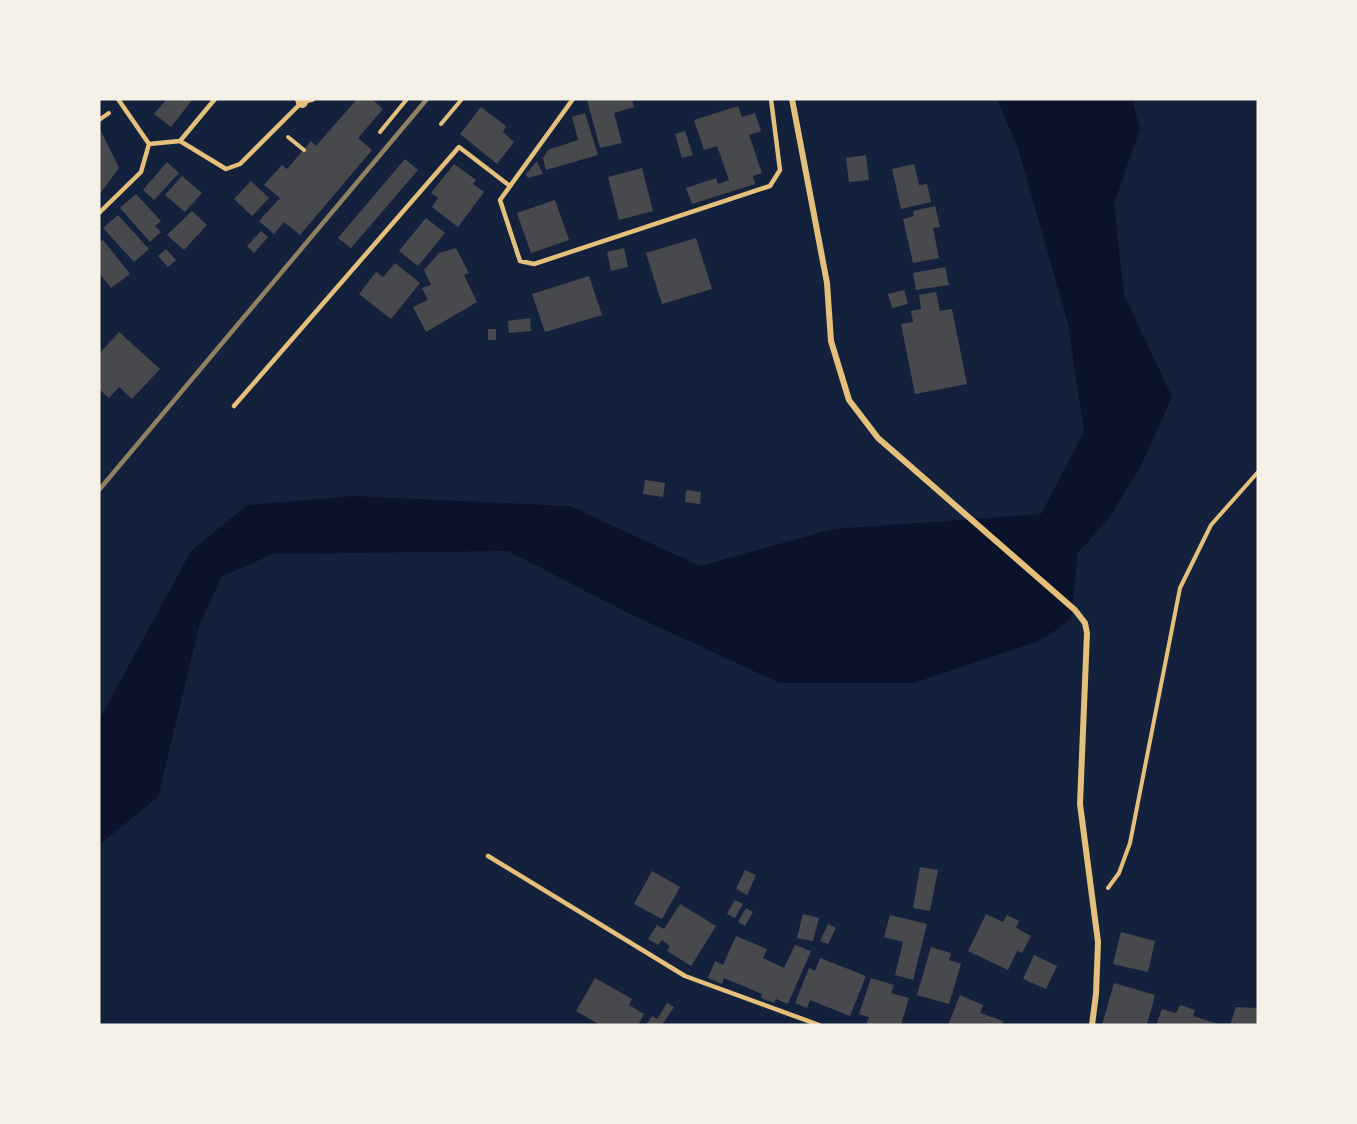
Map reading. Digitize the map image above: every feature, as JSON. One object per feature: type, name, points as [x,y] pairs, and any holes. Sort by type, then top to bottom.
[{"type":"street","points":[[792,99],[827,283],[831,341],[849,400],[878,438],[1075,610],[1085,623],[1087,633],[1080,804],[1098,942],[1092,1025]]},
{"type":"lane","points":[[118,99],[149,144]]},
{"type":"lane","points":[[180,141],[215,99]]},
{"type":"lane","points":[[573,99],[500,200],[520,261],[534,264],[770,186],[780,170],[771,99]]},
{"type":"lane","points":[[149,144],[180,141],[226,169],[240,164],[305,100]]},
{"type":"lane","points":[[99,213],[141,172],[149,144]]},
{"type":"lane","points":[[234,406],[459,147],[510,186]]},
{"type":"lane","points":[[488,856],[685,976],[819,1025]]},
{"type":"path","points":[[381,132],[407,99]]},
{"type":"path","points":[[441,124],[462,99]]},
{"type":"path","points":[[1119,873],[1130,843],[1180,588],[1211,525],[1258,472]]},
{"type":"water","points":[[997,99],[1132,99],[1140,129],[1114,204],[1124,294],[1172,397],[1140,468],[1109,518],[1078,553],[1071,619],[1042,640],[914,683],[780,683],[630,614],[508,551],[273,554],[221,577],[199,627],[158,797],[99,845],[99,720],[191,551],[247,505],[354,496],[570,506],[700,566],[833,529],[1041,514],[1084,432],[1068,324],[1018,148]]},
{"type":"building","points":[[167,99],[193,99],[171,127],[154,114]]},
{"type":"building","points":[[357,99],[372,99],[383,109],[358,138],[372,150],[300,235],[284,222],[274,234],[259,221],[280,198],[264,185],[282,165],[287,169],[311,141],[316,146]]},
{"type":"building","points":[[632,99],[634,107],[614,113],[622,143],[600,148],[587,100]]},
{"type":"building","points":[[738,106],[742,117],[755,113],[761,131],[749,135],[762,173],[753,176],[755,184],[692,204],[686,188],[716,178],[718,184],[729,180],[717,146],[704,150],[694,120]]},
{"type":"building","points":[[481,107],[506,126],[503,132],[514,142],[497,164],[460,134]]},
{"type":"building","points":[[585,113],[598,155],[546,170],[543,158],[548,150],[578,140],[572,117]]},
{"type":"building","points":[[99,127],[119,168],[99,195]]},
{"type":"building","points":[[685,131],[693,155],[682,158],[675,134]]},
{"type":"building","points":[[866,155],[869,180],[849,182],[846,158]]},
{"type":"building","points":[[405,159],[418,170],[351,248],[338,238]]},
{"type":"building","points":[[537,161],[543,174],[528,178],[526,174]]},
{"type":"building","points":[[167,162],[179,173],[154,200],[143,190]]},
{"type":"building","points":[[454,164],[476,180],[473,184],[484,192],[458,227],[432,207],[438,198],[431,193]]},
{"type":"building","points":[[914,164],[919,185],[927,184],[931,202],[901,209],[892,169]]},
{"type":"building","points":[[642,168],[653,211],[619,220],[608,177]]},
{"type":"building","points":[[182,176],[202,193],[185,212],[165,195]]},
{"type":"building","points":[[251,181],[269,198],[252,216],[234,199]]},
{"type":"building","points":[[136,194],[161,221],[155,226],[161,232],[150,242],[120,208]]},
{"type":"building","points":[[555,200],[569,240],[531,253],[517,213]]},
{"type":"building","points":[[935,206],[940,227],[933,228],[939,258],[913,263],[903,219],[914,216],[913,211]]},
{"type":"building","points":[[192,211],[207,225],[184,250],[167,235]]},
{"type":"building","points":[[118,215],[149,249],[134,262],[103,228]]},
{"type":"building","points":[[426,218],[445,233],[418,266],[399,251]]},
{"type":"building","points":[[261,231],[268,237],[254,253],[247,246]]},
{"type":"building","points":[[696,238],[712,289],[662,304],[646,253]]},
{"type":"building","points":[[103,240],[130,274],[111,288],[99,273],[99,243]]},
{"type":"building","points":[[456,248],[469,273],[464,275],[477,302],[426,332],[413,307],[428,300],[422,288],[431,285],[424,270],[439,253]]},
{"type":"building","points":[[624,248],[628,267],[611,271],[607,252]]},
{"type":"building","points":[[166,249],[176,260],[168,267],[158,256]]},
{"type":"building","points":[[395,263],[420,283],[391,319],[359,294],[376,272],[383,277]]},
{"type":"building","points":[[945,267],[949,285],[916,290],[913,273]]},
{"type":"building","points":[[589,276],[602,315],[545,332],[532,294]]},
{"type":"building","points":[[904,290],[908,304],[892,308],[888,294]]},
{"type":"building","points":[[936,292],[940,311],[952,309],[967,384],[915,394],[901,324],[913,322],[911,311],[921,309],[919,295]]},
{"type":"building","points":[[530,318],[531,331],[509,333],[508,321]]},
{"type":"building","points":[[488,329],[496,329],[496,340],[488,340]]},
{"type":"building","points":[[119,332],[160,369],[132,399],[119,387],[109,398],[99,389],[99,354]]},
{"type":"building","points":[[645,480],[665,483],[663,497],[643,494]]},
{"type":"building","points":[[686,490],[701,492],[700,504],[685,502]]},
{"type":"building","points":[[920,867],[938,870],[930,911],[913,908]]},
{"type":"building","points":[[745,870],[756,875],[747,895],[736,889]]},
{"type":"building","points":[[652,871],[680,887],[662,919],[634,904]]},
{"type":"building","points":[[735,900],[743,904],[735,918],[727,914]]},
{"type":"building","points":[[680,904],[716,926],[691,966],[667,951],[670,946],[662,940],[658,945],[648,939],[657,925],[664,929]]},
{"type":"building","points":[[746,908],[753,912],[745,926],[738,922]]},
{"type":"building","points":[[803,914],[819,918],[813,941],[797,938]]},
{"type":"building","points":[[986,914],[1003,922],[1007,915],[1019,921],[1016,928],[1031,936],[1022,953],[1017,951],[1008,970],[968,951]]},
{"type":"building","points":[[890,915],[927,924],[913,980],[895,975],[903,942],[884,937]]},
{"type":"building","points":[[828,924],[836,928],[828,944],[820,941]]},
{"type":"building","points":[[1121,932],[1155,941],[1148,972],[1113,964]]},
{"type":"building","points":[[736,936],[767,949],[763,958],[784,968],[795,945],[811,951],[788,1004],[776,999],[774,1003],[761,998],[762,994],[724,978],[722,984],[708,978],[715,961],[723,965]]},
{"type":"building","points":[[931,947],[951,953],[949,960],[961,964],[949,1004],[917,995]]},
{"type":"building","points":[[1034,955],[1057,966],[1046,989],[1023,979]]},
{"type":"building","points":[[820,958],[866,976],[850,1016],[810,1000],[807,1008],[795,1003],[809,968],[815,971]]},
{"type":"building","points":[[595,978],[632,999],[629,1005],[644,1014],[638,1025],[600,1025],[576,1011]]},
{"type":"building","points":[[871,978],[894,985],[891,993],[909,998],[901,1025],[866,1025],[869,1017],[859,1014]]},
{"type":"building","points":[[1114,983],[1155,995],[1147,1025],[1102,1025]]},
{"type":"building","points":[[960,995],[983,1005],[980,1013],[1003,1021],[1002,1025],[948,1025]]},
{"type":"building","points":[[667,1003],[674,1007],[662,1025],[646,1025],[652,1016],[657,1019]]},
{"type":"building","points":[[1180,1005],[1195,1010],[1193,1016],[1221,1025],[1156,1025],[1162,1009],[1176,1013]]},
{"type":"building","points":[[1236,1007],[1258,1008],[1258,1025],[1230,1025]]},
{"type":"railway","points":[[99,490],[427,99]]}]
